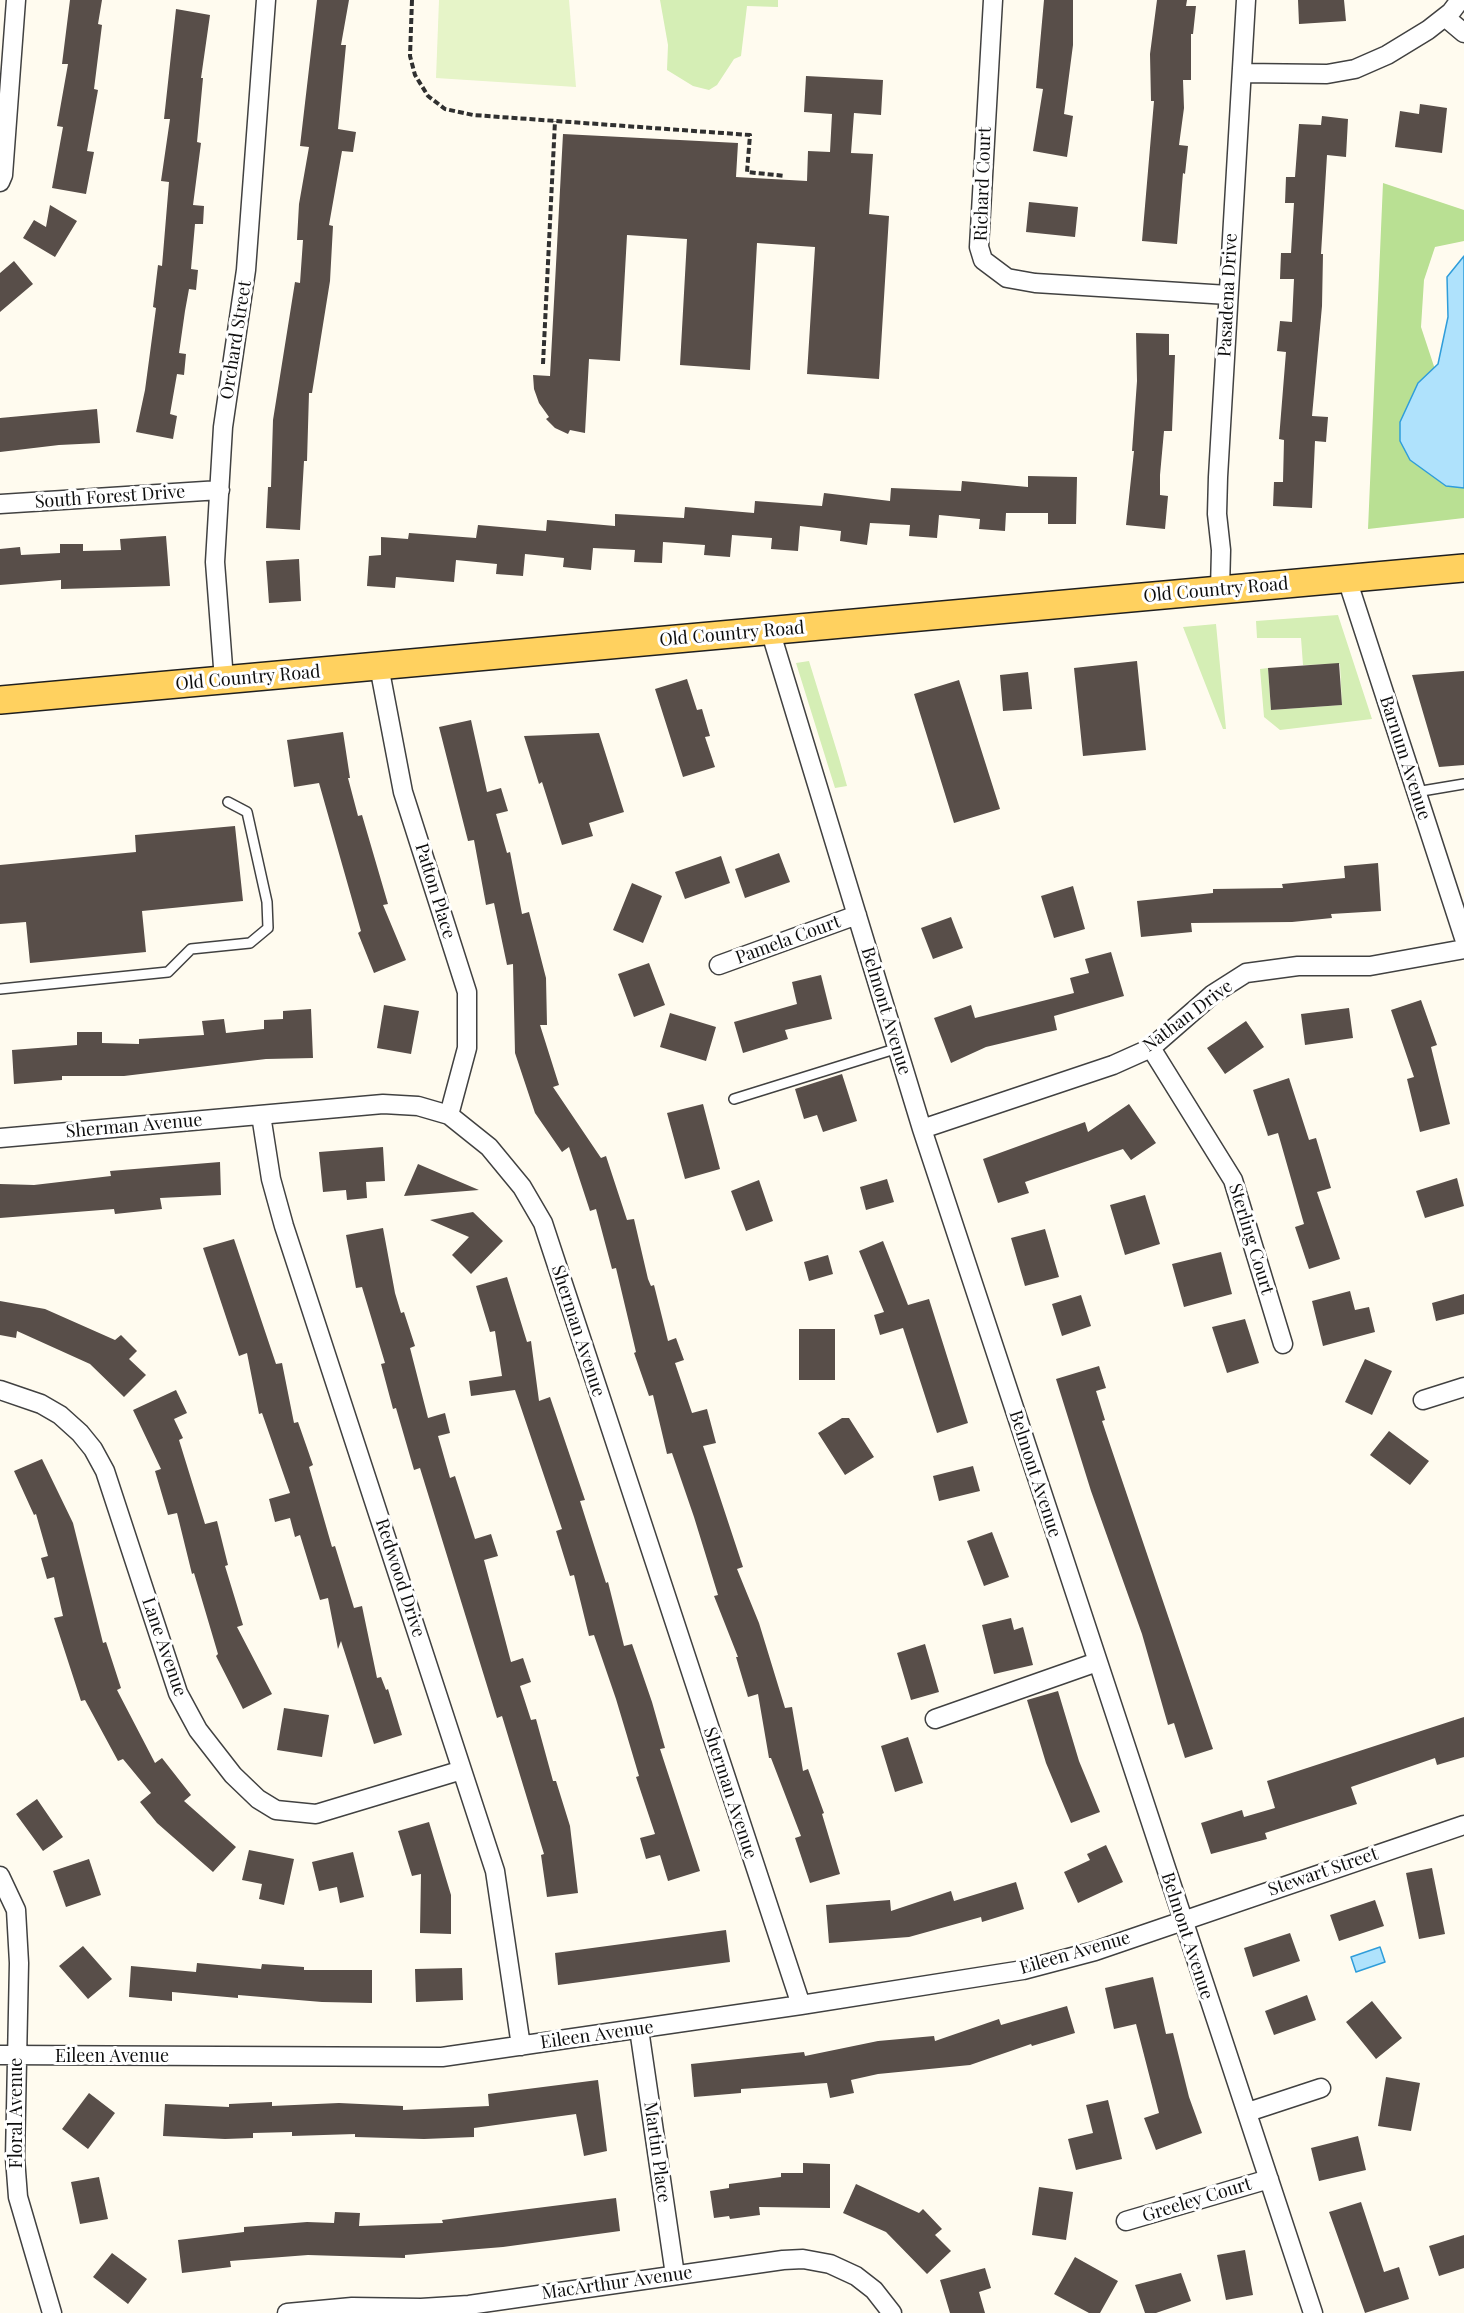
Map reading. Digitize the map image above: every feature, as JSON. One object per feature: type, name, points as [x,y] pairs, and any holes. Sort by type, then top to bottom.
[{"type":"main road","name":"Old Country Road","points":[[0,700],[1464,568]]},
{"type":"street","points":[[0,182],[3,176],[16,0]]},
{"type":"street","name":"Orchard Street","points":[[224,680],[215,562],[223,427],[246,270],[266,0]]},
{"type":"street","name":"Richard Court","points":[[993,0],[979,247],[983,260],[1007,278],[1035,283],[1228,295]]},
{"type":"street","name":"Pasadena Drive","points":[[1220,590],[1218,477],[1246,0]]},
{"type":"street","points":[[1242,73],[1327,74],[1355,69],[1387,55],[1445,17],[1460,0]]},
{"type":"street","points":[[1445,17],[1464,33]]},
{"type":"street","name":"South Forest Drive","points":[[0,504],[220,490]]},
{"type":"street","name":"Barnum Avenue","points":[[1347,579],[1464,938]]},
{"type":"street","name":"Belmont Avenue","points":[[770,630],[922,1129],[1313,2313]]},
{"type":"street","name":"Patton Place","points":[[379,666],[404,792],[467,992],[467,1048],[449,1115]]},
{"type":"street","name":"Pamela Court","points":[[719,965],[857,915]]},
{"type":"street","name":"Nathan Drive","points":[[922,1129],[1043,1090],[1113,1065],[1151,1048],[1213,994],[1246,973],[1298,966],[1370,966],[1464,949]]},
{"type":"street","name":"Sterling Court","points":[[1151,1048],[1233,1180],[1283,1344]]},
{"type":"street","name":"Sherman Avenue","points":[[0,1138],[383,1104],[418,1106],[449,1115],[489,1147],[522,1187],[543,1223],[801,2005]]},
{"type":"street","name":"Redwood Drive","points":[[261,1115],[271,1179],[284,1226],[495,1872],[521,2046]]},
{"type":"street","points":[[1423,1400],[1464,1387]]},
{"type":"street","name":"Lane Avenue","points":[[0,1390],[41,1404],[60,1415],[80,1433],[93,1449],[105,1471],[178,1693],[198,1730],[258,1799],[276,1809],[316,1814],[462,1770]]},
{"type":"street","points":[[934,1719],[1097,1662]]},
{"type":"street","name":"Stewart Street","points":[[1182,1920],[1464,1825]]},
{"type":"street","name":"Floral Avenue","points":[[0,1876],[16,1910],[20,1963],[8,2056],[18,2197],[52,2313]]},
{"type":"street","name":"Eileen Avenue","points":[[8,2056],[442,2057],[1023,1970],[1095,1951],[1182,1920]]},
{"type":"street","name":"Martin Place","points":[[639,2029],[675,2275]]},
{"type":"street","points":[[1248,2112],[1321,2088]]},
{"type":"street","name":"Greeley Court","points":[[1126,2221],[1269,2179]]},
{"type":"street","name":"MacArthur Avenue","points":[[286,2313],[352,2307],[421,2308],[469,2305],[803,2259],[831,2264],[856,2276],[874,2290],[892,2313]]},
{"type":"lane","points":[[1416,792],[1464,784]]},
{"type":"lane","points":[[0,989],[168,972],[191,949],[250,943],[268,928],[267,902],[248,812],[228,802]]},
{"type":"lane","points":[[734,1099],[898,1048]]},
{"type":"path","points":[[412,0],[410,56],[416,75],[428,96],[445,109],[473,115],[750,135],[747,172],[784,176]]},
{"type":"path","points":[[543,364],[555,121]]},
{"type":"green space","points":[[439,0],[569,0],[576,87],[436,78]]},
{"type":"green space","points":[[660,0],[778,0],[778,7],[747,6],[741,56],[734,59],[717,85],[709,90],[693,86],[667,70],[668,45]]},
{"type":"green space","points":[[1383,183],[1464,210],[1464,241],[1435,247],[1424,280],[1421,327],[1464,457],[1464,518],[1368,529]]},
{"type":"green space","points":[[1338,615],[1372,719],[1280,730],[1264,717],[1260,669],[1268,668],[1271,710],[1342,705],[1340,664],[1303,665],[1301,638],[1257,638],[1256,621]]},
{"type":"green space","points":[[1216,624],[1226,729],[1223,729],[1183,627]]},
{"type":"green space","points":[[809,661],[847,786],[835,788],[796,663]]},
{"type":"water","points":[[1464,256],[1464,488],[1446,486],[1410,460],[1400,441],[1400,422],[1418,383],[1438,364],[1448,317],[1447,277]]},
{"type":"water","points":[[1380,1947],[1385,1962],[1356,1972],[1351,1957]]},
{"type":"building","points":[[70,0],[102,0],[98,24],[102,25],[94,89],[98,90],[87,151],[94,152],[86,194],[52,188],[63,127],[57,126],[68,64],[62,64]]},
{"type":"building","points":[[317,0],[349,0],[341,45],[346,45],[338,129],[356,132],[353,152],[342,151],[329,225],[333,226],[330,281],[312,393],[309,393],[307,461],[304,461],[300,530],[266,528],[268,487],[271,487],[273,420],[295,282],[300,283],[303,240],[297,240],[299,204],[309,147],[300,146]]},
{"type":"building","points":[[1044,0],[1073,0],[1073,45],[1064,114],[1073,116],[1067,157],[1033,151],[1043,89],[1036,88]]},
{"type":"building","points":[[1157,0],[1187,0],[1186,6],[1196,6],[1193,34],[1191,34],[1191,80],[1183,80],[1184,108],[1179,145],[1188,146],[1185,174],[1183,173],[1177,244],[1142,241],[1154,101],[1151,101],[1150,54]]},
{"type":"building","points":[[1298,0],[1344,0],[1346,21],[1299,24]]},
{"type":"building","points":[[176,9],[210,15],[201,78],[203,78],[197,142],[201,143],[193,205],[204,206],[203,224],[195,224],[191,269],[198,270],[196,290],[189,289],[185,311],[179,353],[186,354],[184,375],[177,374],[170,414],[177,416],[173,439],[136,432],[145,390],[156,308],[153,307],[158,265],[162,266],[169,182],[161,181],[170,119],[164,119]]},
{"type":"building","points":[[806,76],[883,80],[881,115],[854,113],[851,153],[873,154],[869,214],[889,216],[879,379],[807,374],[815,247],[757,243],[750,370],[680,365],[687,239],[627,235],[620,361],[589,359],[585,433],[570,430],[568,434],[555,428],[546,419],[549,417],[539,403],[534,389],[533,375],[550,376],[563,134],[738,143],[736,177],[807,181],[808,151],[830,152],[832,114],[804,112]]},
{"type":"building","points":[[1420,104],[1447,108],[1442,153],[1395,147],[1400,111],[1419,114]]},
{"type":"building","points":[[1322,116],[1348,119],[1346,157],[1327,155],[1321,254],[1323,254],[1322,306],[1312,416],[1328,417],[1326,442],[1315,441],[1312,508],[1273,506],[1274,482],[1283,482],[1284,440],[1279,439],[1286,352],[1277,351],[1280,321],[1292,322],[1294,279],[1280,279],[1281,253],[1291,253],[1294,203],[1285,203],[1286,177],[1295,177],[1299,124],[1321,125]]},
{"type":"building","points":[[1029,202],[1078,207],[1075,237],[1026,232]]},
{"type":"building","points":[[50,205],[77,221],[55,257],[23,238],[34,220],[46,227]]},
{"type":"building","points":[[14,261],[33,284],[0,312],[0,273]]},
{"type":"building","points":[[1136,333],[1169,334],[1169,355],[1175,355],[1172,431],[1164,431],[1160,475],[1160,495],[1168,496],[1165,529],[1126,525],[1134,451],[1132,451],[1137,381]]},
{"type":"building","points":[[97,409],[100,443],[0,452],[0,418]]},
{"type":"building","points":[[1028,476],[1077,477],[1076,524],[1048,524],[1048,513],[1006,513],[1005,531],[979,529],[980,519],[939,515],[937,538],[909,536],[910,525],[870,523],[867,545],[840,541],[841,531],[800,526],[798,551],[771,549],[772,538],[732,535],[730,557],[704,555],[705,545],[663,542],[662,563],[634,562],[635,550],[593,548],[591,570],[563,567],[564,558],[525,554],[523,576],[496,574],[497,564],[456,560],[454,582],[396,577],[395,588],[367,586],[369,556],[381,555],[381,537],[408,539],[409,533],[476,538],[478,525],[546,531],[547,520],[615,526],[615,514],[684,518],[685,507],[754,513],[755,501],[822,506],[824,493],[890,501],[891,488],[961,491],[962,481],[1028,487]]},
{"type":"building","points":[[166,536],[170,586],[61,589],[61,580],[0,585],[0,549],[20,547],[21,555],[60,553],[60,544],[83,544],[83,551],[121,550],[120,539]]},
{"type":"building","points":[[299,559],[301,601],[269,603],[266,561]]},
{"type":"building","points":[[1137,661],[1146,750],[1083,756],[1074,668]]},
{"type":"building","points":[[1339,663],[1342,705],[1271,710],[1268,668]]},
{"type":"building","points":[[1464,671],[1464,765],[1439,767],[1412,675]]},
{"type":"building","points":[[1028,672],[1032,709],[1003,711],[1000,675]]},
{"type":"building","points":[[687,679],[697,710],[702,709],[710,736],[705,737],[715,767],[683,777],[655,689]]},
{"type":"building","points":[[959,680],[1000,809],[954,823],[914,694]]},
{"type":"building","points":[[471,720],[487,792],[501,788],[508,811],[496,814],[507,853],[510,852],[522,914],[529,912],[546,978],[547,1025],[540,1025],[559,1085],[553,1087],[601,1158],[606,1156],[627,1220],[634,1219],[648,1279],[651,1286],[654,1285],[668,1341],[676,1338],[684,1360],[675,1363],[692,1413],[707,1409],[716,1443],[703,1446],[743,1567],[737,1569],[759,1623],[785,1708],[792,1707],[803,1771],[808,1769],[824,1813],[822,1814],[840,1874],[810,1883],[795,1838],[801,1836],[771,1758],[769,1758],[758,1694],[748,1697],[736,1657],[738,1657],[714,1596],[718,1595],[694,1517],[672,1453],[667,1454],[653,1395],[649,1396],[634,1353],[636,1352],[616,1268],[612,1269],[596,1209],[590,1211],[569,1147],[562,1152],[535,1113],[515,1053],[513,964],[507,965],[494,903],[486,905],[474,840],[468,841],[439,727]]},
{"type":"building","points":[[343,732],[350,778],[348,778],[358,816],[362,815],[388,904],[383,905],[406,960],[374,973],[358,933],[361,931],[319,783],[294,787],[287,740]]},
{"type":"building","points":[[599,733],[624,812],[589,823],[593,836],[562,845],[542,782],[539,784],[524,736]]},
{"type":"building","points":[[235,826],[243,901],[142,911],[146,952],[30,963],[26,922],[0,924],[0,865],[136,852],[135,835]]},
{"type":"building","points":[[779,853],[790,882],[745,898],[735,869]]},
{"type":"building","points":[[721,856],[730,883],[685,899],[675,872]]},
{"type":"building","points":[[1378,863],[1381,911],[1331,914],[1332,918],[1292,922],[1191,923],[1192,932],[1141,937],[1137,901],[1213,893],[1213,889],[1283,888],[1282,884],[1345,878],[1344,866]]},
{"type":"building","points":[[632,883],[662,896],[643,943],[613,930]]},
{"type":"building","points":[[1073,886],[1085,929],[1054,938],[1041,896]]},
{"type":"building","points":[[951,917],[963,948],[933,959],[921,928]]},
{"type":"building","points":[[1111,952],[1124,996],[1054,1016],[1057,1030],[986,1047],[951,1063],[934,1018],[971,1005],[975,1018],[1074,993],[1070,978],[1089,973],[1085,959]]},
{"type":"building","points":[[649,963],[665,1005],[634,1017],[618,974]]},
{"type":"building","points":[[821,975],[832,1019],[785,1030],[788,1039],[743,1053],[734,1022],[797,1004],[792,982]]},
{"type":"building","points":[[1421,1000],[1437,1045],[1431,1047],[1450,1124],[1420,1132],[1407,1079],[1414,1077],[1391,1010]]},
{"type":"building","points":[[384,1005],[419,1011],[411,1054],[377,1048]]},
{"type":"building","points":[[1349,1008],[1353,1038],[1305,1045],[1301,1014]]},
{"type":"building","points":[[311,1009],[313,1058],[266,1059],[124,1076],[62,1076],[62,1080],[14,1084],[12,1050],[77,1045],[77,1032],[102,1032],[102,1043],[139,1044],[139,1039],[204,1035],[202,1021],[224,1019],[226,1033],[264,1029],[264,1020],[283,1019],[283,1011]]},
{"type":"building","points":[[670,1013],[716,1027],[706,1061],[660,1047]]},
{"type":"building","points":[[1246,1021],[1264,1047],[1225,1074],[1207,1048]]},
{"type":"building","points":[[842,1074],[857,1121],[823,1132],[817,1115],[804,1119],[795,1089]]},
{"type":"building","points":[[1289,1078],[1309,1140],[1316,1138],[1331,1188],[1317,1192],[1340,1259],[1309,1269],[1295,1227],[1304,1224],[1278,1133],[1268,1136],[1253,1090]]},
{"type":"building","points":[[703,1104],[720,1169],[685,1179],[667,1113]]},
{"type":"building","points":[[1129,1104],[1156,1143],[1131,1160],[1123,1149],[1025,1182],[1029,1193],[998,1203],[983,1159],[1085,1122],[1088,1132]]},
{"type":"building","points":[[383,1147],[385,1181],[366,1182],[367,1198],[347,1200],[346,1190],[323,1192],[319,1152]]},
{"type":"building","points":[[220,1162],[221,1195],[160,1198],[162,1209],[115,1214],[114,1209],[0,1218],[0,1184],[34,1185],[111,1176],[110,1171]]},
{"type":"building","points":[[418,1164],[479,1190],[404,1196]]},
{"type":"building","points":[[1457,1178],[1464,1206],[1425,1218],[1416,1191]]},
{"type":"building","points":[[887,1179],[894,1202],[866,1210],[860,1187]]},
{"type":"building","points":[[759,1180],[773,1221],[746,1231],[731,1191]]},
{"type":"building","points":[[1145,1195],[1160,1244],[1125,1255],[1110,1205]]},
{"type":"building","points":[[473,1212],[503,1241],[471,1274],[452,1255],[469,1237],[430,1220]]},
{"type":"building","points":[[383,1228],[395,1293],[415,1346],[410,1348],[428,1418],[445,1413],[450,1433],[438,1436],[450,1478],[455,1476],[475,1539],[491,1534],[498,1556],[484,1560],[511,1662],[523,1658],[531,1682],[520,1686],[531,1720],[536,1719],[553,1781],[556,1781],[570,1826],[578,1893],[547,1897],[541,1855],[544,1854],[502,1716],[497,1718],[420,1468],[414,1470],[396,1408],[393,1409],[381,1364],[385,1363],[362,1287],[356,1288],[346,1235]]},
{"type":"building","points":[[1045,1229],[1059,1277],[1025,1286],[1011,1238]]},
{"type":"building","points":[[234,1239],[276,1364],[282,1363],[294,1423],[298,1422],[313,1465],[309,1467],[332,1547],[335,1546],[354,1608],[362,1606],[377,1678],[381,1677],[386,1690],[388,1689],[402,1735],[374,1744],[341,1641],[338,1649],[328,1598],[320,1600],[300,1535],[295,1537],[290,1518],[275,1522],[269,1499],[290,1493],[262,1413],[259,1414],[247,1353],[239,1356],[203,1248]]},
{"type":"building","points":[[883,1241],[908,1305],[929,1299],[968,1423],[937,1433],[903,1328],[880,1335],[874,1315],[884,1312],[859,1251]]},
{"type":"building","points":[[1221,1252],[1232,1294],[1184,1307],[1172,1264]]},
{"type":"building","points":[[828,1255],[833,1274],[809,1281],[804,1262]]},
{"type":"building","points":[[507,1277],[527,1342],[531,1341],[539,1401],[550,1397],[585,1500],[580,1501],[606,1583],[608,1582],[624,1646],[632,1644],[652,1702],[665,1748],[660,1749],[700,1871],[668,1881],[660,1855],[646,1859],[640,1838],[655,1834],[636,1777],[639,1776],[594,1635],[589,1636],[574,1575],[570,1576],[556,1531],[562,1529],[515,1390],[471,1396],[469,1381],[502,1376],[495,1331],[490,1332],[476,1286]]},
{"type":"building","points":[[1350,1291],[1355,1310],[1369,1307],[1375,1332],[1323,1346],[1312,1301]]},
{"type":"building","points":[[1464,1294],[1464,1314],[1436,1321],[1432,1303]]},
{"type":"building","points":[[1081,1295],[1091,1326],[1062,1336],[1052,1304]]},
{"type":"building","points":[[0,1301],[45,1309],[115,1340],[121,1335],[137,1351],[129,1359],[146,1375],[124,1397],[90,1364],[17,1331],[16,1338],[0,1335]]},
{"type":"building","points":[[1245,1319],[1259,1363],[1227,1373],[1212,1327]]},
{"type":"building","points":[[799,1329],[835,1329],[835,1380],[799,1380]]},
{"type":"building","points":[[1365,1359],[1392,1371],[1372,1415],[1345,1402]]},
{"type":"building","points":[[1099,1366],[1106,1388],[1096,1391],[1105,1420],[1102,1421],[1213,1749],[1185,1758],[1174,1723],[1168,1725],[1142,1634],[1091,1491],[1056,1379]]},
{"type":"building","points":[[176,1390],[187,1413],[174,1419],[183,1438],[179,1440],[205,1524],[217,1521],[228,1565],[225,1566],[243,1625],[237,1627],[272,1694],[243,1709],[216,1656],[218,1654],[194,1573],[192,1574],[177,1513],[168,1515],[155,1471],[161,1469],[133,1410]]},
{"type":"building","points":[[842,1418],[849,1418],[874,1457],[845,1475],[818,1433]]},
{"type":"building","points":[[1389,1431],[1429,1461],[1410,1485],[1370,1455]]},
{"type":"building","points":[[42,1459],[73,1523],[103,1643],[106,1642],[121,1688],[117,1690],[155,1763],[162,1758],[191,1795],[184,1801],[236,1847],[213,1872],[157,1823],[140,1802],[151,1793],[123,1759],[118,1761],[85,1700],[81,1701],[54,1618],[63,1616],[54,1577],[47,1579],[41,1558],[48,1556],[36,1514],[34,1515],[14,1471]]},
{"type":"building","points":[[973,1466],[980,1491],[939,1501],[933,1476]]},
{"type":"building","points":[[992,1532],[1009,1577],[984,1586],[967,1541]]},
{"type":"building","points":[[1011,1618],[1014,1630],[1023,1627],[1033,1665],[994,1674],[982,1625]]},
{"type":"building","points":[[925,1644],[939,1692],[911,1700],[897,1653]]},
{"type":"building","points":[[1058,1691],[1079,1761],[1100,1812],[1071,1823],[1046,1763],[1027,1700]]},
{"type":"building","points":[[284,1708],[329,1715],[322,1757],[277,1750]]},
{"type":"building","points":[[1464,1717],[1464,1757],[1437,1765],[1435,1758],[1351,1787],[1357,1804],[1265,1833],[1267,1839],[1211,1854],[1201,1823],[1242,1810],[1244,1817],[1275,1808],[1267,1781]]},
{"type":"building","points":[[908,1737],[923,1783],[895,1792],[881,1746]]},
{"type":"building","points":[[37,1799],[63,1837],[43,1851],[16,1814]]},
{"type":"building","points":[[429,1822],[451,1895],[451,1934],[420,1933],[421,1874],[412,1876],[398,1831]]},
{"type":"building","points":[[1106,1845],[1123,1882],[1078,1903],[1064,1872],[1090,1860],[1087,1854]]},
{"type":"building","points":[[249,1850],[294,1859],[284,1905],[259,1899],[262,1884],[242,1880]]},
{"type":"building","points":[[353,1852],[364,1897],[340,1903],[337,1887],[319,1891],[312,1862]]},
{"type":"building","points":[[89,1859],[101,1895],[66,1907],[53,1871]]},
{"type":"building","points":[[1432,1868],[1445,1934],[1419,1939],[1406,1873]]},
{"type":"building","points":[[1016,1882],[1024,1909],[982,1922],[981,1917],[909,1937],[829,1943],[826,1905],[890,1900],[891,1911],[951,1891],[954,1901]]},
{"type":"building","points":[[1375,1900],[1384,1926],[1339,1941],[1330,1915]]},
{"type":"building","points":[[726,1930],[730,1962],[558,1985],[555,1953]]},
{"type":"building","points":[[1290,1933],[1300,1961],[1253,1977],[1244,1948]]},
{"type":"building","points":[[83,1946],[112,1979],[88,1999],[59,1966]]},
{"type":"building","points":[[197,1963],[261,1969],[262,1964],[304,1967],[304,1970],[372,1970],[372,2003],[322,2002],[238,1995],[238,1998],[172,1992],[172,2001],[129,1997],[131,1966],[196,1972]]},
{"type":"building","points":[[462,1968],[463,2000],[416,2002],[415,1969]]},
{"type":"building","points":[[1153,1977],[1166,2034],[1173,2033],[1189,2097],[1202,2133],[1156,2150],[1144,2118],[1159,2113],[1136,2024],[1114,2029],[1105,1988]]},
{"type":"building","points":[[1307,1995],[1316,2020],[1274,2035],[1265,2011]]},
{"type":"building","points":[[1372,2001],[1402,2038],[1376,2059],[1346,2022]]},
{"type":"building","points":[[1067,2006],[1075,2033],[1032,2046],[1031,2044],[970,2065],[878,2074],[851,2080],[854,2093],[830,2098],[827,2083],[741,2089],[741,2093],[694,2097],[691,2064],[804,2052],[805,2056],[878,2041],[934,2036],[935,2041],[999,2019],[1001,2025]]},
{"type":"building","points":[[1386,2077],[1420,2083],[1411,2131],[1378,2126]]},
{"type":"building","points":[[598,2080],[607,2151],[584,2156],[576,2114],[474,2128],[474,2137],[424,2139],[355,2137],[355,2134],[292,2136],[292,2132],[253,2133],[253,2138],[225,2139],[163,2136],[165,2104],[229,2107],[229,2104],[272,2102],[272,2106],[339,2103],[403,2106],[403,2110],[489,2106],[488,2094]]},
{"type":"building","points":[[89,2093],[115,2113],[88,2149],[62,2129]]},
{"type":"building","points":[[1108,2100],[1122,2159],[1076,2170],[1068,2139],[1093,2133],[1086,2105]]},
{"type":"building","points":[[1358,2136],[1366,2170],[1319,2181],[1311,2148]]},
{"type":"building","points":[[803,2163],[830,2164],[830,2208],[759,2207],[760,2215],[730,2219],[729,2216],[714,2218],[710,2191],[729,2188],[729,2184],[781,2177],[781,2173],[803,2173]]},
{"type":"building","points":[[99,2177],[108,2219],[80,2224],[71,2182]]},
{"type":"building","points":[[856,2184],[919,2213],[923,2209],[942,2229],[935,2235],[951,2251],[927,2274],[886,2232],[843,2213]]},
{"type":"building","points":[[1039,2187],[1073,2192],[1066,2240],[1032,2235]]},
{"type":"building","points":[[616,2198],[620,2231],[503,2247],[405,2255],[405,2258],[308,2255],[230,2261],[231,2267],[182,2273],[178,2240],[244,2232],[244,2227],[307,2222],[334,2223],[335,2212],[360,2213],[359,2226],[443,2223],[442,2220]]},
{"type":"building","points":[[1361,2202],[1384,2272],[1399,2267],[1409,2299],[1365,2313],[1329,2212]]},
{"type":"building","points":[[1464,2235],[1464,2268],[1439,2276],[1429,2246]]},
{"type":"building","points":[[1245,2250],[1253,2295],[1226,2300],[1217,2255]]},
{"type":"building","points":[[112,2253],[147,2279],[128,2304],[93,2277]]},
{"type":"building","points":[[1075,2257],[1118,2281],[1100,2313],[1089,2313],[1054,2294]]},
{"type":"building","points":[[985,2268],[991,2288],[979,2292],[985,2313],[950,2313],[940,2280]]},
{"type":"building","points":[[1181,2273],[1191,2301],[1156,2313],[1145,2313],[1135,2285]]}]
